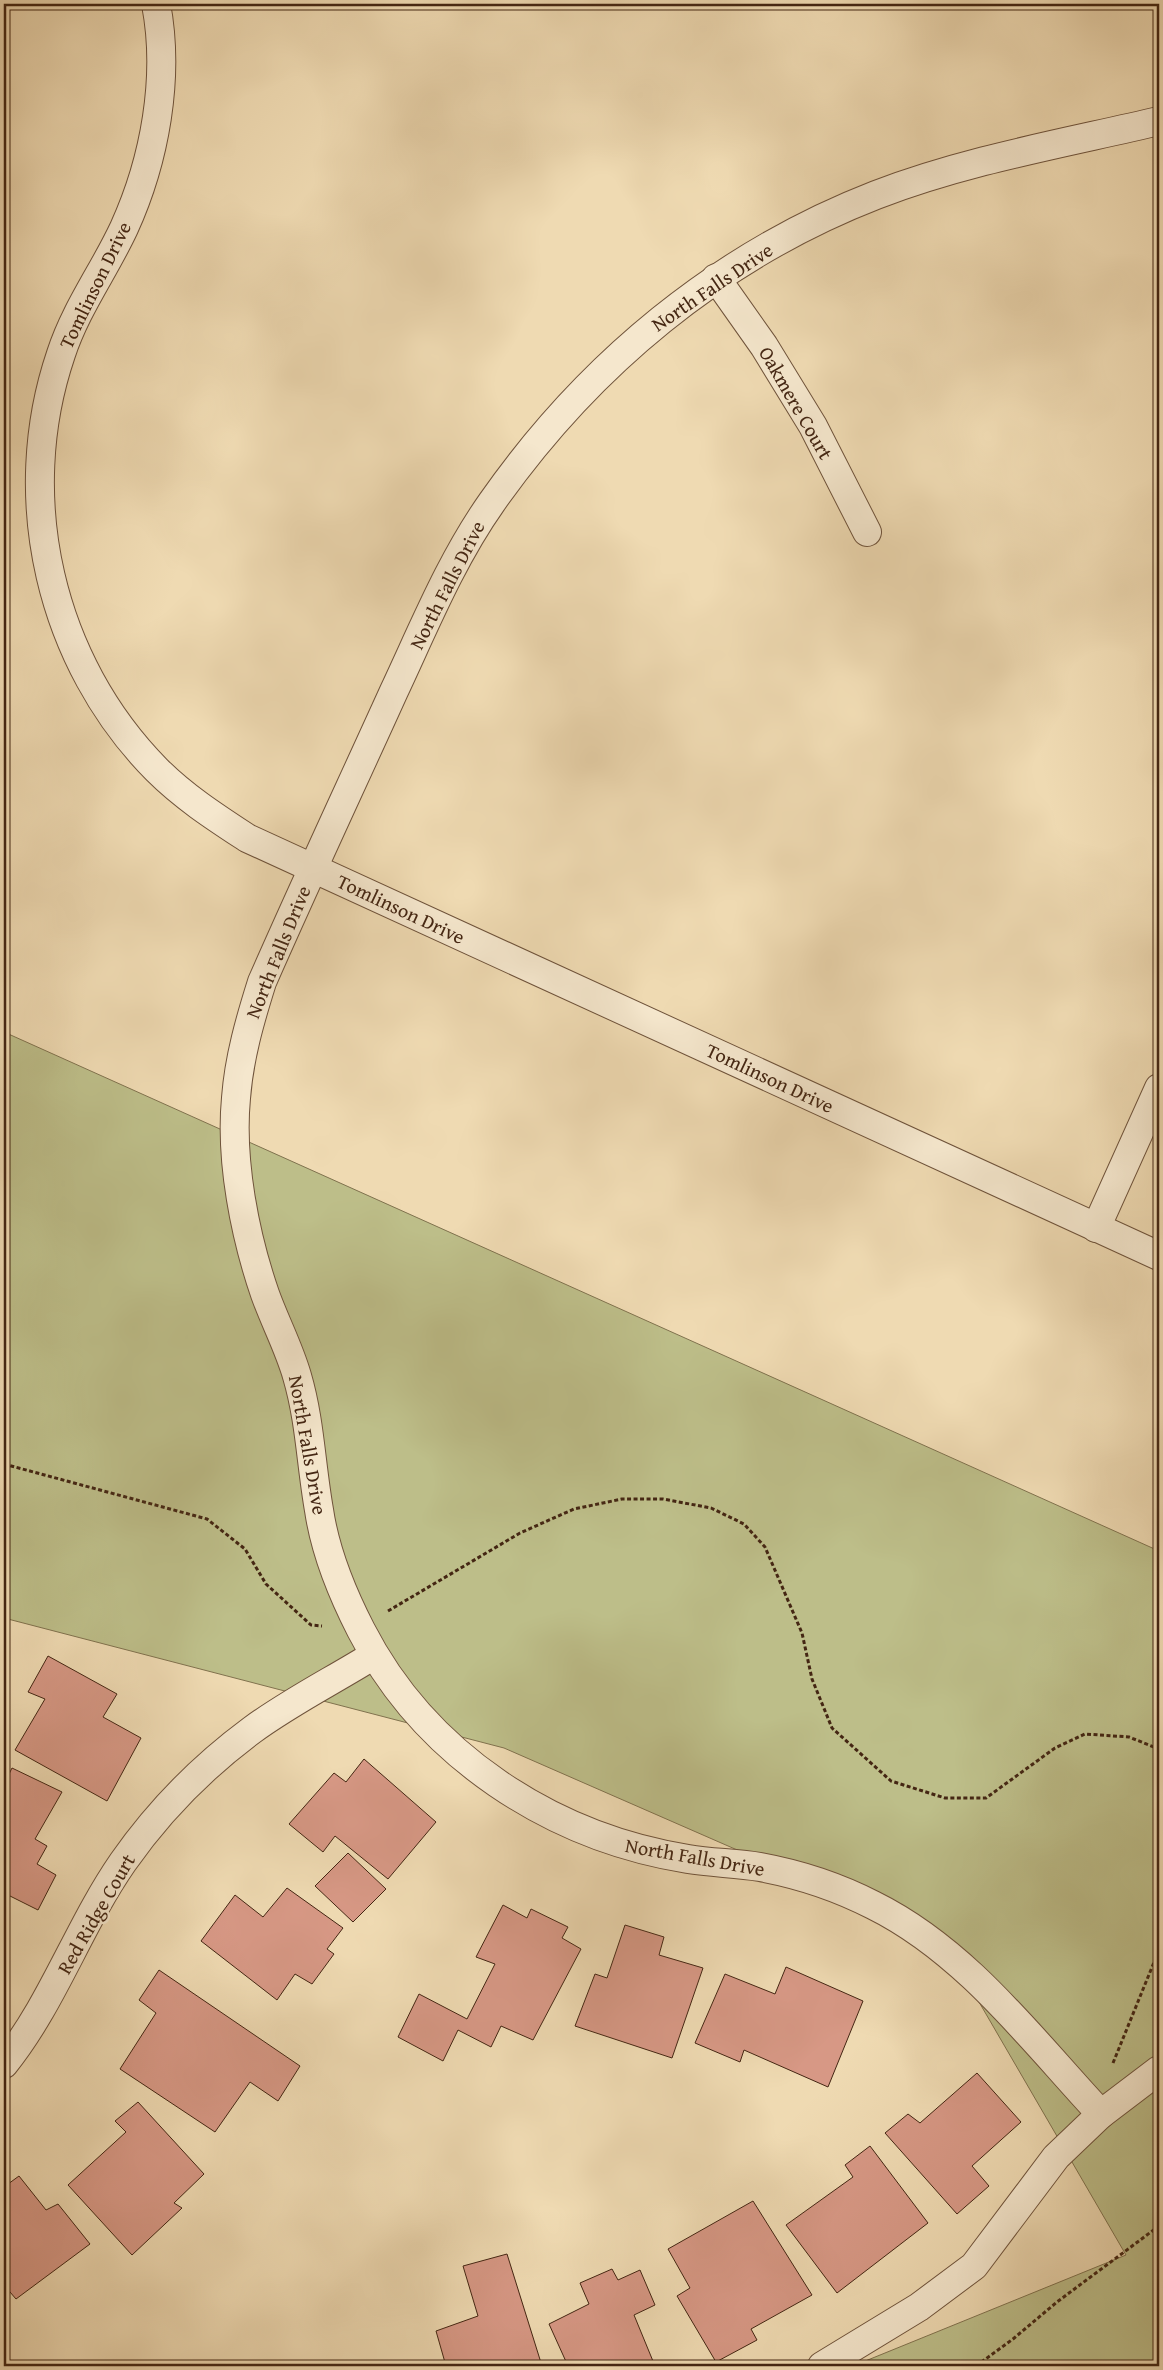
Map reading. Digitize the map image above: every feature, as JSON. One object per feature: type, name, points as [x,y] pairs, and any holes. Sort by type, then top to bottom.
[{"type":"street","name":"Tomlinson Drive","points":[[156,4],[161,69],[156,124],[143,177],[124,228],[83,301],[64,344],[46,408],[40,464],[40,519],[50,576],[66,629],[89,680],[120,727],[158,770],[199,807],[247,838],[1159,1256]]},
{"type":"street","name":"North Falls Drive","points":[[1100,2114],[977,1979],[928,1938],[874,1905],[815,1881],[760,1867],[688,1859],[622,1844],[565,1823],[505,1790],[457,1753],[414,1710],[374,1655],[359,1628],[335,1572],[319,1513],[303,1401],[297,1374],[265,1294],[246,1228],[237,1168],[236,1100],[247,1029],[262,982],[312,868],[447,578],[490,504],[542,435],[600,372],[664,315],[716,278],[798,231],[876,195],[957,169],[1159,121]]},
{"type":"street","name":"Oakmere Court","points":[[716,278],[764,346],[813,426],[867,532]]},
{"type":"street","points":[[1096,1228],[1159,1088]]},
{"type":"street","name":"Red Ridge Court","points":[[4,2064],[40,2013],[98,1902],[123,1862],[163,1811],[202,1771],[253,1730],[374,1655]]},
{"type":"street","points":[[822,2366],[919,2307],[974,2266],[1056,2157],[1100,2114],[1159,2070]]},
{"type":"path","points":[[4,1464],[208,1519],[245,1550],[266,1584],[311,1625],[359,1628],[520,1533],[574,1509],[622,1499],[663,1500],[711,1508],[744,1524],[765,1547],[802,1632],[812,1679],[832,1728],[891,1781],[945,1798],[986,1798],[1055,1748],[1085,1734],[1130,1736],[1159,1749]]},
{"type":"path","points":[[1100,2114],[1115,2054],[1159,1950]]},
{"type":"path","points":[[976,2366],[1013,2339],[1057,2302],[1159,2226]]},
{"type":"green space","points":[[4,1032],[1159,1551],[1159,2366],[853,2366],[1126,2255],[943,1940],[504,1748],[4,1618]]},
{"type":"building","points":[[48,1656],[117,1694],[103,1717],[141,1738],[107,1801],[15,1750],[45,1699],[28,1692]]},
{"type":"building","points":[[364,1759],[436,1822],[388,1879],[335,1836],[323,1852],[289,1824],[334,1773],[346,1782]]},
{"type":"building","points":[[12,1768],[62,1792],[35,1839],[47,1846],[37,1864],[56,1875],[38,1910],[4,1893],[4,1784]]},
{"type":"building","points":[[348,1853],[386,1889],[353,1922],[315,1886]]},
{"type":"building","points":[[287,1888],[343,1928],[327,1949],[334,1954],[312,1984],[295,1974],[277,2000],[201,1941],[235,1895],[263,1917]]},
{"type":"building","points":[[503,1905],[527,1918],[531,1909],[568,1927],[562,1938],[581,1949],[533,2040],[501,2026],[491,2047],[458,2030],[443,2061],[398,2037],[419,1994],[467,2019],[495,1964],[476,1957]]},
{"type":"building","points":[[625,1925],[664,1937],[659,1955],[703,1968],[672,2058],[575,2026],[595,1974],[607,1978]]},
{"type":"building","points":[[786,1967],[863,2001],[828,2087],[744,2050],[740,2062],[695,2043],[725,1974],[775,1994]]},
{"type":"building","points":[[159,1970],[300,2066],[278,2101],[250,2082],[215,2132],[120,2069],[156,2013],[139,2000]]},
{"type":"building","points":[[977,2073],[1021,2122],[972,2166],[989,2186],[957,2214],[885,2133],[908,2114],[920,2123]]},
{"type":"building","points":[[138,2102],[204,2174],[174,2203],[182,2208],[132,2255],[68,2185],[126,2132],[115,2121]]},
{"type":"building","points":[[870,2146],[928,2223],[837,2293],[786,2225],[853,2177],[845,2165]]},
{"type":"building","points":[[19,2176],[46,2210],[58,2204],[90,2244],[16,2299],[4,2285],[4,2187]]},
{"type":"building","points":[[753,2201],[812,2295],[751,2329],[757,2340],[716,2362],[677,2296],[690,2288],[668,2249]]},
{"type":"building","points":[[507,2254],[542,2366],[446,2366],[436,2331],[478,2316],[463,2266]]},
{"type":"building","points":[[612,2269],[618,2280],[640,2270],[655,2305],[634,2315],[655,2366],[568,2366],[549,2324],[589,2304],[580,2283]]}]
